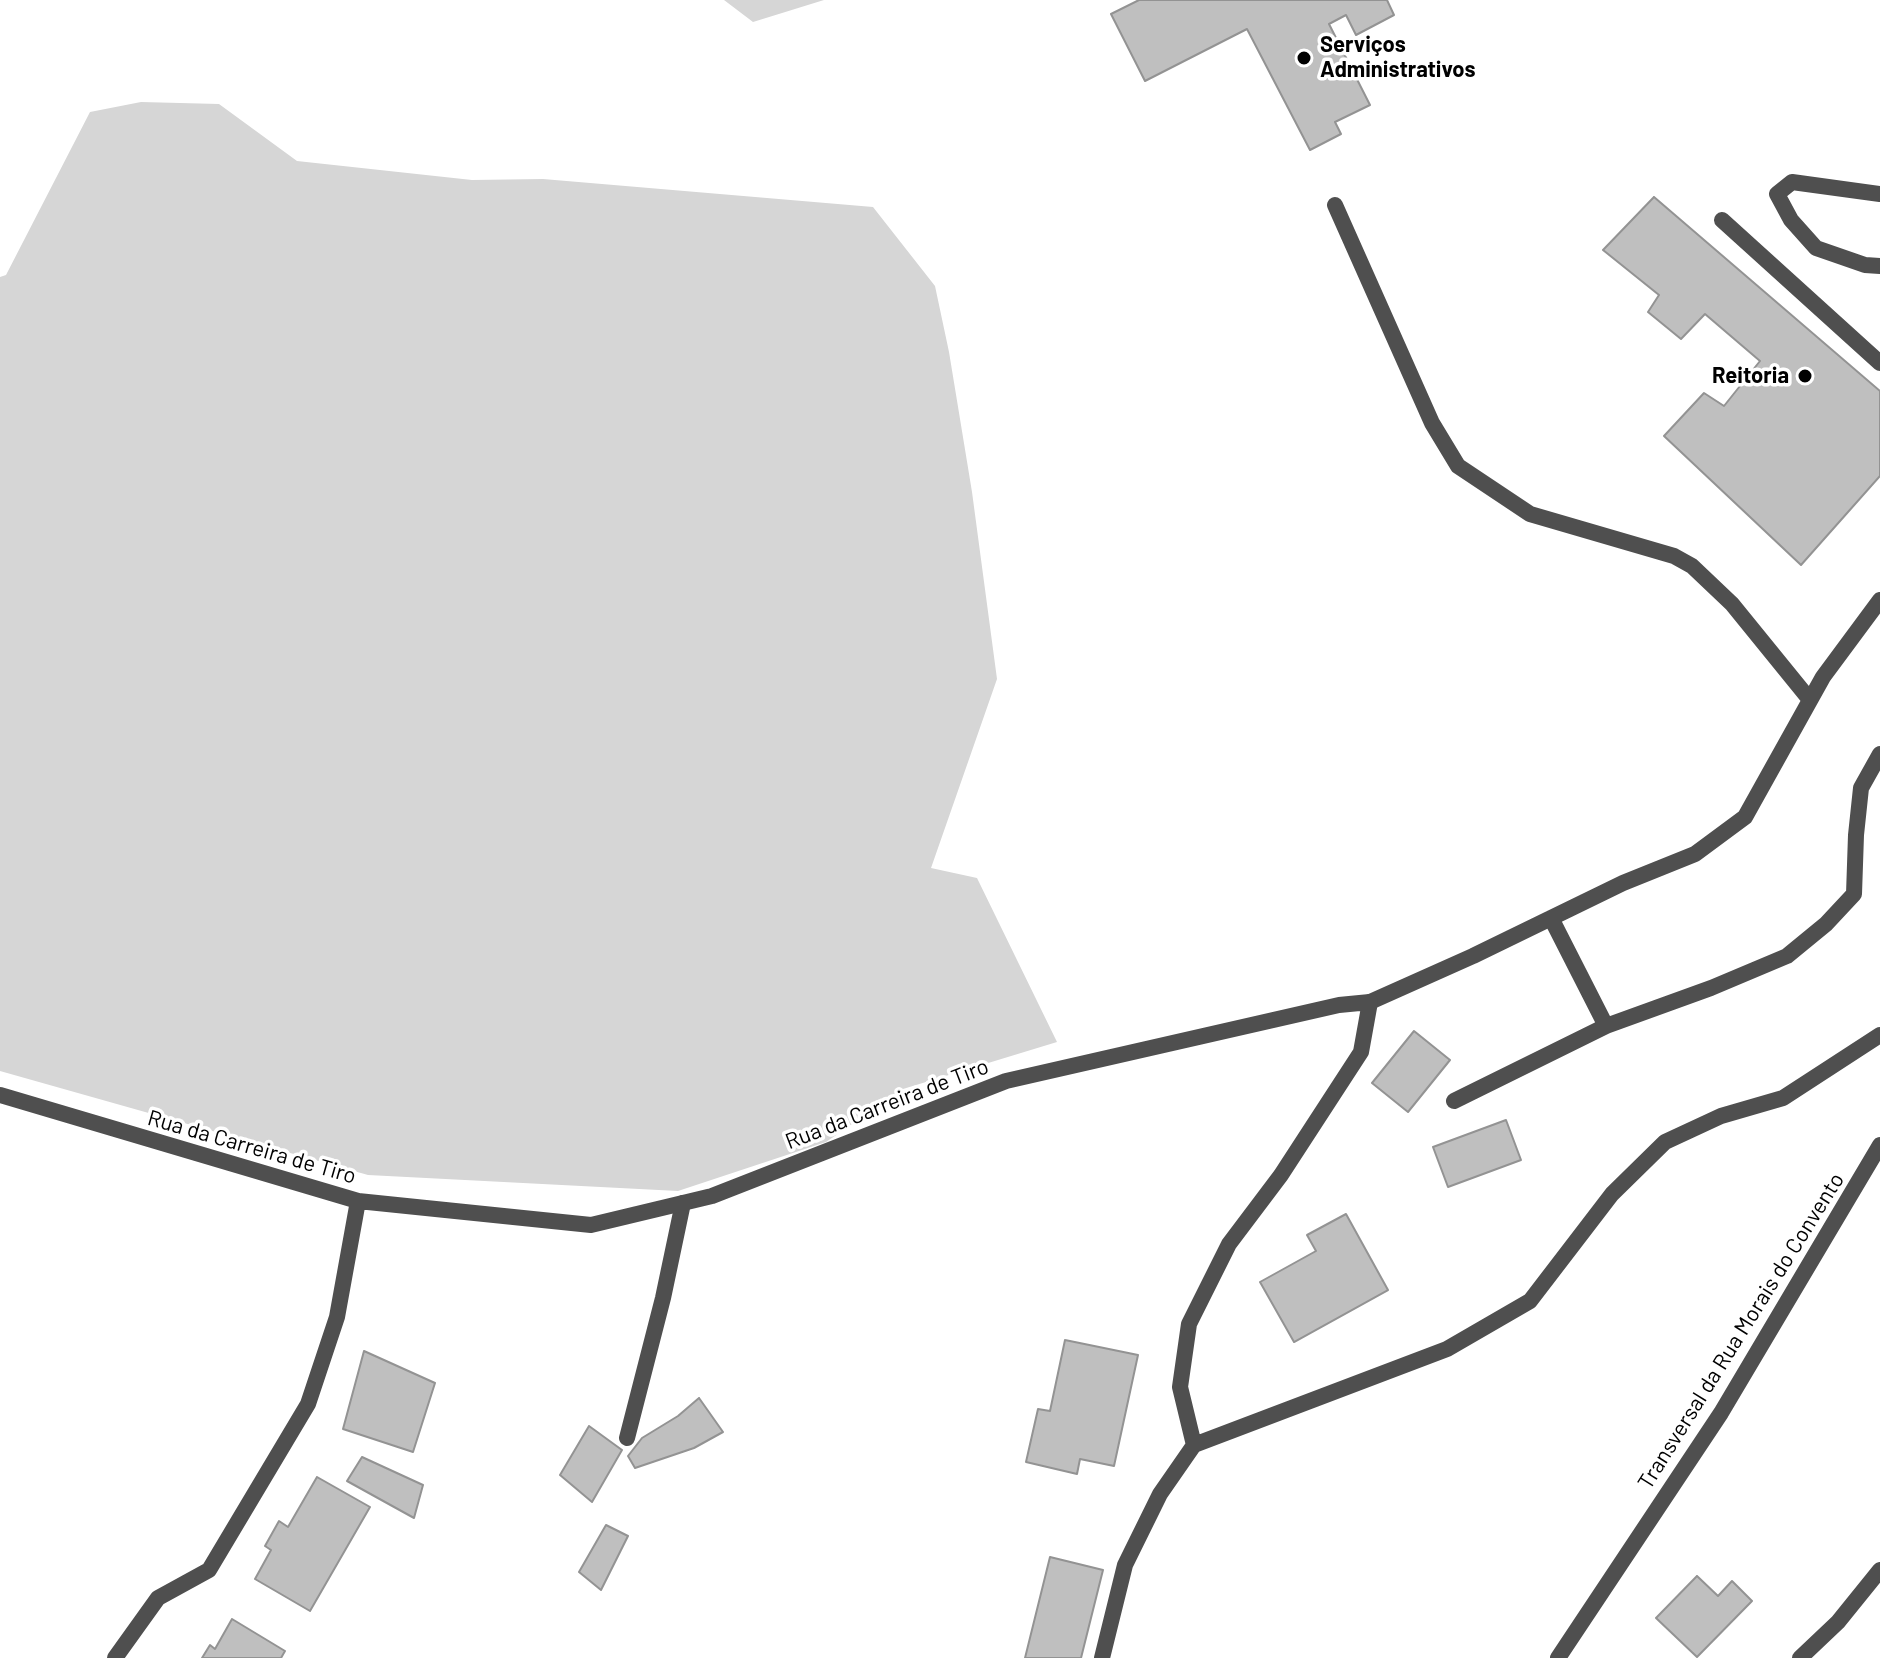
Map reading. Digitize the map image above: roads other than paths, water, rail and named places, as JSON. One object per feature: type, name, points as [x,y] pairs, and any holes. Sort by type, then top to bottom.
[{"type":"street","points":[[1880,194],[1792,182],[1777,194],[1791,220],[1816,248],[1865,265],[1880,266]]},
{"type":"street","points":[[1335,205],[1432,423],[1458,466],[1530,514],[1674,556],[1692,566],[1732,604],[1810,700]]},
{"type":"street","points":[[1722,220],[1880,363]]},
{"type":"street","name":"Rua da Carreira de Tiro","points":[[0,1095],[358,1201],[591,1225],[712,1196],[1006,1081],[1339,1005],[1370,1002],[1623,883],[1695,854],[1745,817],[1823,677],[1880,600]]},
{"type":"street","points":[[1454,1101],[1606,1026],[1711,988],[1787,956],[1826,924],[1854,894],[1861,788],[1880,754]]},
{"type":"street","points":[[1551,918],[1606,1026]]},
{"type":"street","points":[[1194,1445],[1180,1387],[1189,1324],[1229,1244],[1281,1175],[1361,1052],[1370,1002]]},
{"type":"street","points":[[1102,1658],[1125,1565],[1160,1494],[1194,1445],[1447,1349],[1530,1301],[1612,1194],[1665,1142],[1721,1116],[1783,1098],[1880,1035]]},
{"type":"street","name":"Transversal da Rua Morais do Convento","points":[[1558,1658],[1721,1413],[1880,1145]]},
{"type":"street","points":[[115,1658],[158,1598],[209,1570],[308,1404],[337,1317],[358,1201]]},
{"type":"street","points":[[627,1438],[663,1298],[683,1203]]},
{"type":"street","points":[[1800,1658],[1838,1622],[1880,1570]]},
{"type":"place","name":"Serviços Administrativos","points":[[1304,58]]},
{"type":"place","name":"Reitoria","points":[[1805,376]]}]
